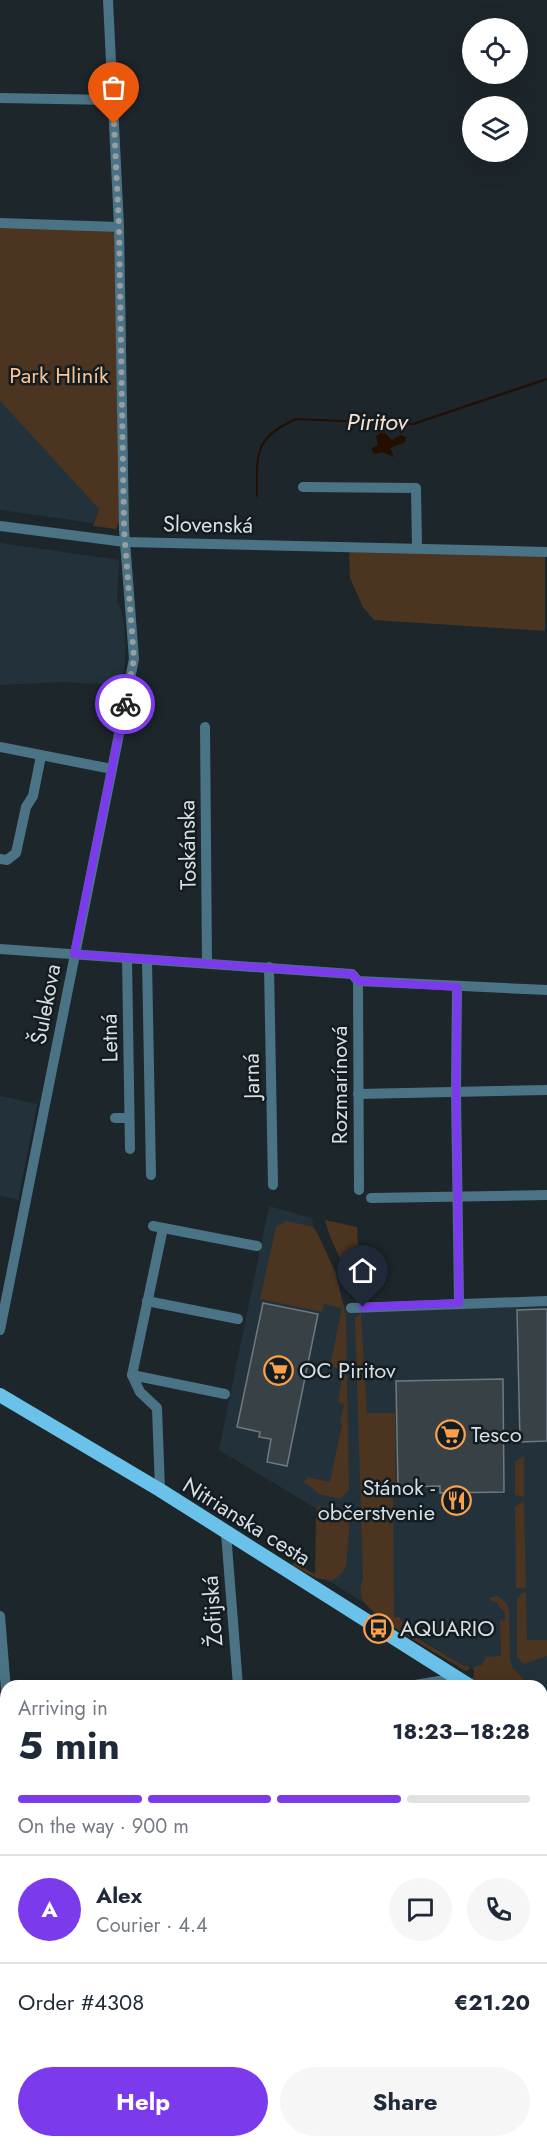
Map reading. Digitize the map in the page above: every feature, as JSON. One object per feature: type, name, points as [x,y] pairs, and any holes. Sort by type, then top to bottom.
[{"type":"main road","name":"Nitrianska cesta","points":[[0,1395],[160,1490],[460,1680]]},
{"type":"street","name":"Šulekova","points":[[0,1330],[134,659],[125,542],[119,227],[108,0]]},
{"type":"street","points":[[0,98],[113,100]]},
{"type":"street","points":[[0,223],[119,227]]},
{"type":"street","points":[[303,488],[416,488],[417,547]]},
{"type":"street","name":"Slovenská","points":[[0,526],[125,542],[417,547],[547,552]]},
{"type":"street","name":"Toskánska","points":[[205,727],[207,963]]},
{"type":"street","points":[[0,747],[112,769]]},
{"type":"street","points":[[0,859],[7,860],[16,853],[26,807],[33,795],[41,756]]},
{"type":"street","points":[[0,950],[352,974],[358,981],[547,990]]},
{"type":"street","name":"Letná","points":[[127,958],[130,1149]]},
{"type":"street","points":[[147,960],[151,1176]]},
{"type":"street","name":"Jarná","points":[[269,967],[273,1185]]},
{"type":"street","name":"Rozmarínová","points":[[358,981],[359,1190]]},
{"type":"street","points":[[457,987],[459,1303]]},
{"type":"street","points":[[358,1094],[547,1090]]},
{"type":"street","points":[[115,1118],[129,1118]]},
{"type":"street","points":[[371,1198],[547,1195]]},
{"type":"street","points":[[160,1490],[157,1408],[134,1383],[132,1375],[147,1301],[158,1227],[257,1246]]},
{"type":"street","points":[[147,1301],[238,1319]]},
{"type":"street","points":[[351,1308],[547,1301]]},
{"type":"street","points":[[132,1375],[225,1394]]},
{"type":"street","points":[[144,1396],[144,1387],[152,1379]]},
{"type":"street","name":"Žofijská","points":[[226,1533],[238,1680]]},
{"type":"street","points":[[0,1616],[5,1680]]},
{"type":"street","points":[[446,1680],[457,1678]]},
{"type":"shaded area","points":[[0,401],[99,509],[93,523],[0,510]]},
{"type":"shaded area","points":[[385,433],[392,440],[400,435],[406,437],[405,442],[390,448],[394,457],[382,452],[375,454],[372,451],[372,448],[378,445],[376,436]]},
{"type":"shaded area","points":[[0,543],[119,560],[117,603],[124,624],[125,644],[125,663],[120,685],[62,682],[0,685]]},
{"type":"shaded area","points":[[0,1096],[37,1104],[18,1200],[0,1196]]},
{"type":"shaded area","points":[[269,1206],[311,1218],[347,1312],[547,1306],[547,1680],[494,1680],[464,1666],[318,1574],[317,1509],[219,1450]]},
{"type":"green space","name":"Park Hliník","points":[[0,227],[111,230],[114,233],[120,520],[116,529],[93,526],[99,509],[0,401]]},
{"type":"green space","points":[[349,549],[545,555],[545,631],[374,620],[363,607],[350,578]]},
{"type":"green space","points":[[325,1220],[357,1227],[358,1245],[354,1249],[357,1257],[358,1303],[353,1295]]},
{"type":"green space","points":[[286,1221],[310,1226],[317,1232],[336,1274],[346,1317],[349,1490],[340,1499],[320,1494],[304,1482],[308,1477],[330,1482],[342,1424],[340,1423],[344,1404],[338,1402],[343,1373],[341,1369],[326,1365],[326,1361],[331,1361],[342,1308],[324,1304],[322,1312],[260,1299],[276,1227]]},
{"type":"green space","points":[[361,1313],[367,1413],[395,1413],[394,1617],[400,1617],[406,1631],[464,1666],[469,1666],[469,1670],[466,1671],[394,1627],[369,1608],[362,1597],[355,1318]]},
{"type":"green space","points":[[524,1456],[524,1497],[515,1495],[515,1461]]},
{"type":"green space","points":[[524,1501],[526,1588],[516,1588],[515,1507]]},
{"type":"green space","points":[[320,1505],[322,1521],[329,1521],[332,1510],[337,1508],[345,1510],[350,1519],[346,1566],[342,1573],[332,1581],[316,1578],[292,1565],[294,1562],[315,1574],[316,1510]]},
{"type":"green space","points":[[522,1593],[526,1593],[527,1640],[547,1640],[547,1656],[524,1664],[517,1657],[517,1599]]},
{"type":"green space","points":[[498,1596],[507,1604],[510,1659],[512,1667],[524,1680],[471,1680],[474,1676],[474,1667],[482,1665],[486,1657],[501,1656],[500,1619],[505,1622],[505,1612],[497,1602],[492,1602],[489,1598]]},
{"type":"building","name":"OC Piritov","points":[[263,1303],[318,1314],[287,1466],[267,1462],[271,1439],[259,1437],[260,1432],[237,1427]]},
{"type":"building","points":[[547,1309],[547,1441],[520,1442],[517,1310]]},
{"type":"building","name":"Tesco","points":[[503,1379],[504,1492],[440,1493],[440,1486],[398,1487],[396,1381]]},
{"type":"waterway","name":"Piritov","points":[[257,496],[260,449],[272,433],[296,419],[413,424],[547,379]]},
{"type":"way so far","points":[[114,124],[119,227],[124,529],[134,659],[125,704]]},
{"type":"place","name":"OC Piritov","points":[[278,1370]]},
{"type":"place","name":"Tesco","points":[[450,1434]]},
{"type":"place","name":"Stánok - občerstvenie","points":[[456,1500]]},
{"type":"place","name":"AQUARIO","points":[[379,1628]]},
{"type":"route","points":[[125,704],[74,954],[352,974],[358,981],[457,987],[459,1303],[363,1307]]}]
